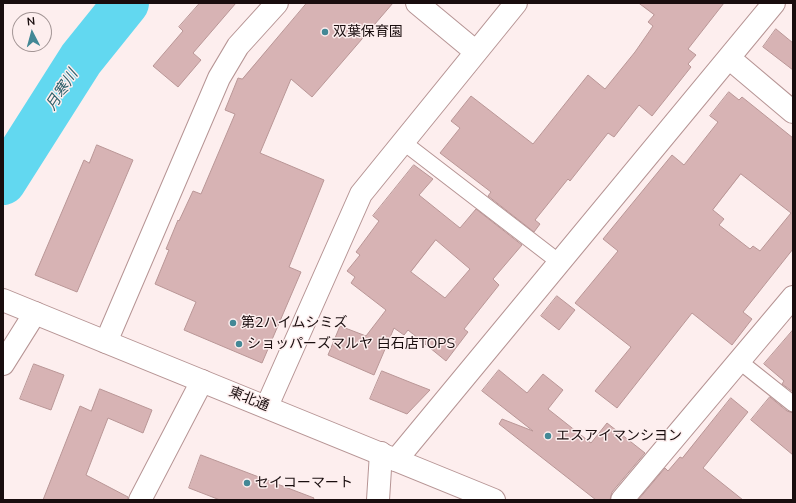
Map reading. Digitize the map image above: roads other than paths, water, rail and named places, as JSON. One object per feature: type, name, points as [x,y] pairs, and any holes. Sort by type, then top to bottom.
[{"type":"street","points":[[106,342],[219,78],[238,46],[277,3]]},
{"type":"street","points":[[417,3],[476,52]]},
{"type":"street","points":[[268,406],[361,194],[516,3]]},
{"type":"street","points":[[378,500],[389,457],[559,262],[774,3]]},
{"type":"street","points":[[729,58],[793,112]]},
{"type":"street","points":[[622,500],[793,297]]},
{"type":"street","name":"東北通","points":[[3,300],[202,381],[268,406],[494,500]]},
{"type":"street","points":[[3,364],[35,313]]},
{"type":"street","points":[[140,500],[202,381]]},
{"type":"lane","points":[[403,142],[559,262]]},
{"type":"lane","points":[[739,361],[793,404]]},
{"type":"waterway","name":"月寒川","points":[[3,182],[81,59],[126,3]]},
{"type":"place","name":"双葉保育園","points":[[325,32]]},
{"type":"place","name":"第2ハイムシミズ","points":[[233,323]]},
{"type":"place","name":"ショッパーズマルヤ 白石店TOPS","points":[[239,344]]},
{"type":"place","name":"エスアイマンシヨン","points":[[548,436]]},
{"type":"place","name":"セイコーマート","points":[[247,483]]}]
